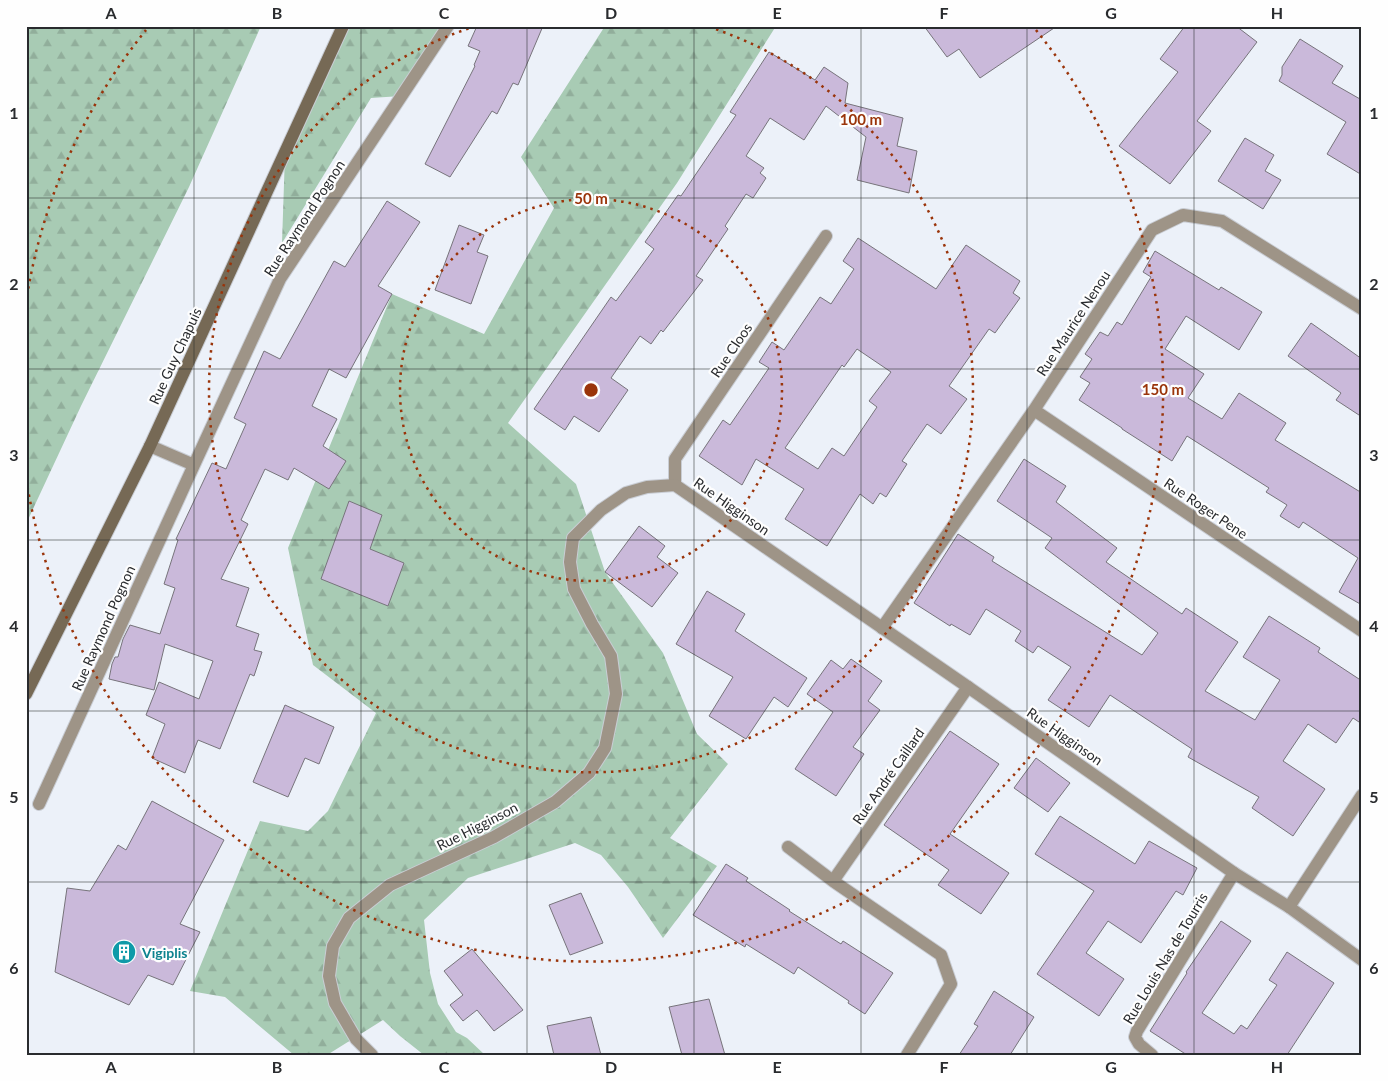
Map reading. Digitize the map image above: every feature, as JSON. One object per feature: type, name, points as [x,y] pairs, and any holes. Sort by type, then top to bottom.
[{"type":"main road","name":"Rue Guy Chapuis","points":[[26,694],[150,446],[343,26]]},
{"type":"street","name":"Rue Raymond Pognon","points":[[39,804],[280,279],[448,26]]},
{"type":"street","name":"Rue Maurice Nenou","points":[[882,628],[1034,410],[1152,230],[1183,215],[1222,221],[1362,309]]},
{"type":"street","name":"Rue Cloos","points":[[675,485],[675,460],[826,236]]},
{"type":"street","name":"Rue Roger Pene","points":[[1034,410],[1362,631]]},
{"type":"street","points":[[150,446],[194,465]]},
{"type":"street","name":"Rue Higginson","points":[[372,1055],[356,1039],[335,1003],[329,976],[334,946],[349,918],[390,885],[494,837],[555,802],[589,773],[605,748],[616,694],[611,656],[574,589],[570,562],[573,538],[601,510],[626,493],[647,487],[675,485],[1234,873],[1289,907],[1362,960]]},
{"type":"street","name":"Rue André Caillard","points":[[833,881],[968,687]]},
{"type":"street","points":[[1289,907],[1362,795]]},
{"type":"street","points":[[788,848],[941,955],[951,984],[907,1055]]},
{"type":"street","name":"Rue Louis Nas de Tourris","points":[[1152,1055],[1134,1037],[1136,1030],[1234,873]]},
{"type":"green space","points":[[26,26],[261,26],[189,187],[81,406],[26,524]]},
{"type":"green space","points":[[343,26],[449,26],[401,96],[371,98],[282,243],[285,154]]},
{"type":"green space","points":[[605,26],[776,26],[677,183],[508,423],[576,484],[605,572],[663,653],[697,734],[728,764],[670,838],[717,866],[663,938],[628,887],[601,855],[575,843],[468,878],[424,920],[430,973],[438,1004],[456,1032],[467,1038],[485,1055],[424,1055],[383,1020],[327,1055],[294,1055],[225,997],[190,991],[260,821],[308,831],[328,811],[376,713],[313,665],[288,548],[392,294],[484,334],[554,208],[521,157]]},
{"type":"building","points":[[477,26],[543,26],[518,85],[513,83],[497,114],[492,111],[450,177],[425,164],[475,66],[480,51],[468,46]]},
{"type":"building","points":[[924,26],[1057,26],[980,78],[959,49],[947,57]]},
{"type":"building","points":[[1185,26],[1236,26],[1257,42],[1197,121],[1211,131],[1170,184],[1119,146],[1178,72],[1160,59]]},
{"type":"building","points":[[1300,39],[1343,66],[1332,83],[1360,99],[1362,96],[1362,175],[1327,154],[1346,122],[1279,81],[1282,75],[1282,67]]},
{"type":"building","points":[[769,52],[815,80],[824,67],[848,83],[845,103],[903,118],[897,146],[917,151],[909,193],[857,180],[866,137],[826,106],[804,140],[770,118],[746,156],[764,168],[760,173],[766,178],[753,198],[746,194],[725,226],[728,229],[696,276],[703,280],[663,332],[661,330],[651,344],[640,336],[611,378],[628,390],[599,432],[574,416],[565,430],[534,409],[611,297],[616,301],[654,249],[645,242],[678,195],[681,196],[736,115],[730,112]]},
{"type":"building","points":[[1245,138],[1274,155],[1265,171],[1281,180],[1263,209],[1218,181]]},
{"type":"building","points":[[387,201],[420,222],[378,286],[392,294],[346,378],[329,369],[312,406],[337,419],[323,446],[346,461],[329,489],[294,468],[288,480],[265,469],[241,520],[248,524],[221,579],[249,588],[236,626],[259,634],[254,650],[262,652],[254,676],[250,674],[220,749],[198,740],[185,773],[152,758],[165,724],[146,715],[159,682],[199,699],[213,661],[165,644],[154,690],[109,679],[112,664],[115,657],[118,657],[123,639],[130,625],[160,634],[175,588],[164,584],[178,540],[176,539],[212,463],[226,469],[246,424],[234,418],[264,351],[280,359],[334,261],[345,267]]},
{"type":"building","points":[[459,225],[484,235],[477,252],[488,256],[471,304],[435,290]]},
{"type":"building","points":[[858,238],[936,289],[966,245],[1020,281],[1013,293],[1020,298],[995,333],[989,329],[949,386],[967,399],[941,434],[927,424],[902,461],[907,464],[886,497],[880,493],[873,504],[860,494],[827,546],[785,519],[804,489],[756,459],[742,485],[699,456],[723,420],[730,425],[769,368],[759,362],[772,342],[784,350],[820,297],[831,304],[854,269],[843,261]],"holes":[[[857,349],[891,372],[869,401],[877,407],[844,456],[832,448],[818,469],[785,448],[842,365],[844,367]]]},
{"type":"building","points":[[1155,251],[1219,290],[1221,287],[1262,312],[1239,350],[1186,316],[1165,349],[1204,374],[1188,398],[1222,419],[1239,393],[1286,423],[1275,440],[1362,493],[1362,605],[1339,592],[1358,558],[1303,522],[1299,528],[1280,516],[1287,505],[1266,492],[1269,488],[1187,436],[1172,461],[1079,400],[1090,383],[1080,377],[1092,359],[1085,354],[1100,332],[1108,336],[1117,322],[1122,325],[1151,277],[1143,272]]},
{"type":"building","points":[[1311,323],[1362,359],[1362,417],[1336,400],[1341,393],[1288,356]]},
{"type":"building","points":[[1024,459],[1066,486],[1056,502],[1117,548],[1106,562],[1182,614],[1186,608],[1238,642],[1205,691],[1255,720],[1280,680],[1243,657],[1269,616],[1320,648],[1318,652],[1362,681],[1362,724],[1353,718],[1336,743],[1308,724],[1283,761],[1325,789],[1293,836],[1252,808],[1259,797],[1188,757],[1192,749],[1110,695],[1089,727],[1048,700],[1071,667],[1038,646],[1033,653],[1015,641],[1021,631],[986,609],[970,635],[951,624],[950,626],[914,603],[958,534],[994,557],[992,561],[1142,655],[1158,633],[1045,548],[1052,538],[997,501]]},
{"type":"building","points":[[349,501],[382,515],[370,549],[404,563],[388,606],[321,579]]},
{"type":"building","points":[[639,526],[665,546],[657,557],[678,573],[652,607],[605,572]]},
{"type":"building","points":[[707,591],[745,614],[735,631],[807,678],[788,707],[774,697],[746,739],[709,716],[733,677],[676,644]]},
{"type":"building","points":[[851,659],[882,681],[868,701],[880,710],[853,747],[864,754],[836,796],[795,769],[833,712],[807,694],[831,660],[843,669]]},
{"type":"building","points":[[285,705],[334,727],[319,764],[305,758],[288,797],[253,782]]},
{"type":"building","points":[[950,731],[999,764],[950,834],[1009,873],[981,914],[938,885],[949,870],[884,825]]},
{"type":"building","points":[[1036,758],[1070,783],[1048,812],[1014,788]]},
{"type":"building","points":[[152,801],[224,840],[180,924],[200,932],[173,985],[148,975],[129,1005],[55,972],[67,888],[90,891],[118,845],[126,850]]},
{"type":"building","points":[[1060,816],[1135,864],[1149,841],[1197,868],[1183,895],[1176,891],[1141,943],[1108,921],[1086,953],[1124,979],[1099,1016],[1037,974],[1094,891],[1035,854]]},
{"type":"building","points":[[726,864],[748,878],[746,881],[789,911],[841,944],[843,941],[893,973],[865,1014],[798,967],[794,974],[746,944],[745,947],[693,915]]},
{"type":"building","points":[[581,893],[603,943],[570,955],[549,905]]},
{"type":"building","points":[[1221,921],[1251,941],[1202,1013],[1234,1034],[1241,1025],[1247,1029],[1277,985],[1269,980],[1287,952],[1334,983],[1287,1055],[1187,1055],[1150,1031],[1186,972]]},
{"type":"building","points":[[472,949],[523,1010],[494,1031],[477,1010],[463,1021],[450,1005],[463,995],[444,971]]},
{"type":"building","points":[[994,991],[1034,1017],[1010,1055],[959,1055],[978,1026],[974,1024]]},
{"type":"building","points":[[709,999],[725,1055],[682,1055],[669,1007]]},
{"type":"building","points":[[591,1017],[601,1055],[554,1055],[547,1026]]},
{"type":"place","name":"Vigiplis","points":[[124,952]]}]
